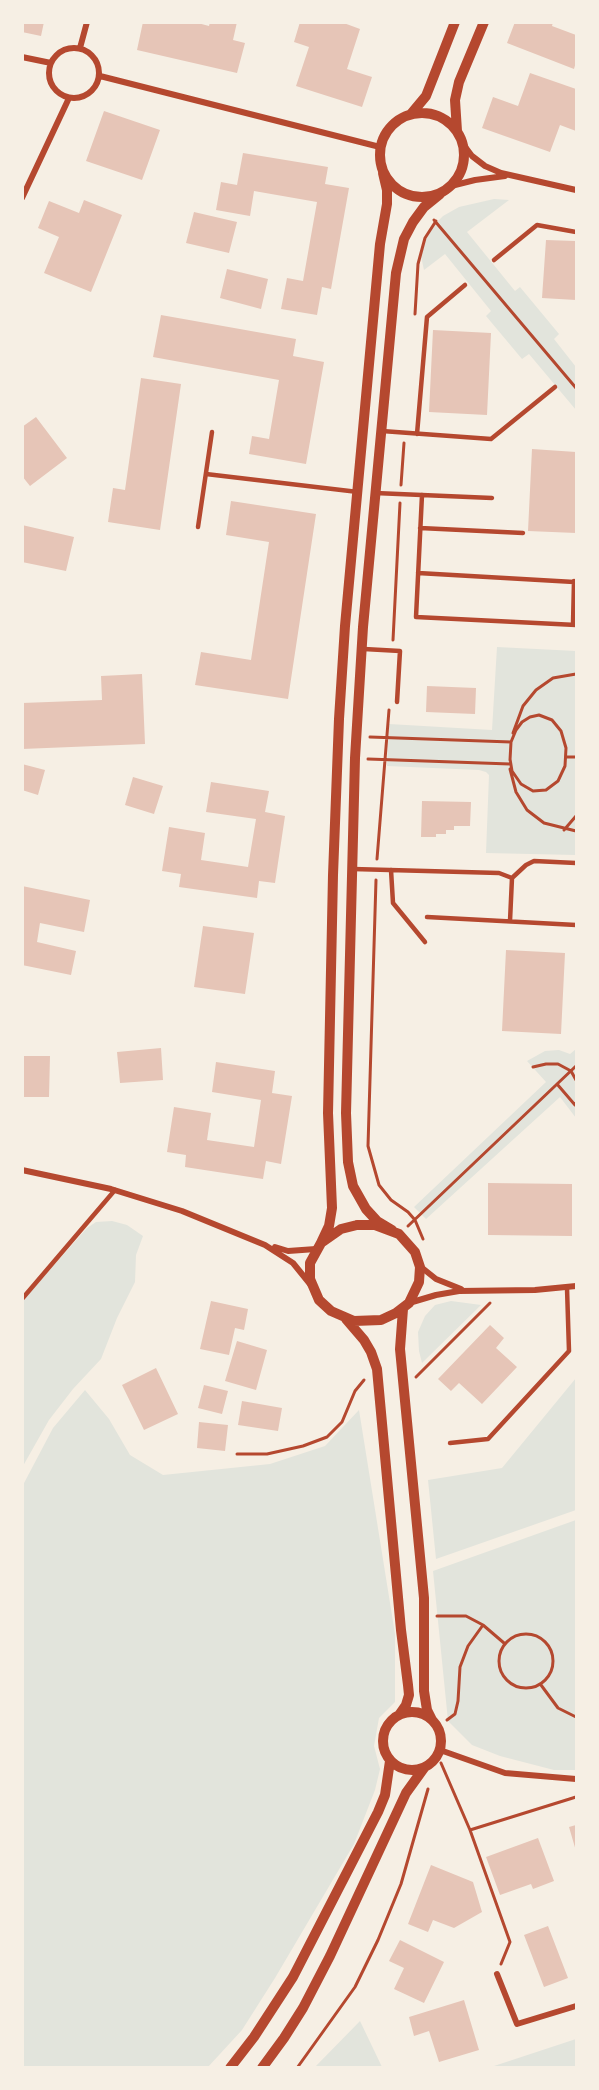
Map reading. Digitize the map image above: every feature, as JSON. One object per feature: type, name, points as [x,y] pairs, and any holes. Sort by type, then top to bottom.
[{"type":"street","points":[[80,48],[87,22]]},
{"type":"street","points":[[410,115],[426,96],[455,22]]},
{"type":"street","points":[[457,131],[455,100],[459,82],[484,22]]},
{"type":"street","points":[[80,48],[93,55],[100,76],[92,91],[86,95],[69,98],[62,95],[52,85],[51,63],[63,50],[80,48]]},
{"type":"street","points":[[22,57],[51,63]]},
{"type":"street","points":[[100,76],[380,147]]},
{"type":"street","points":[[22,198],[69,98]]},
{"type":"street","points":[[312,1287],[309,1271],[329,1226],[332,1208],[328,1113],[336,802],[343,657],[380,244],[387,204],[380,147],[388,129],[398,120],[424,113],[437,115],[457,131],[468,152],[481,162],[512,176],[576,190]]},
{"type":"street","points":[[262,2067],[284,2038],[307,2000],[406,1793],[424,1768],[439,1753],[441,1737],[427,1710],[424,1690],[424,1598],[400,1348],[406,1306],[419,1282],[420,1267],[411,1245],[377,1221],[366,1209],[353,1186],[348,1162],[346,1101],[356,737],[375,493],[396,273],[404,239],[424,207],[451,186],[459,176],[464,164],[463,144]]},
{"type":"street","points":[[383,173],[391,185],[407,195],[427,198],[440,194]]},
{"type":"street","points":[[451,186],[487,178],[512,176]]},
{"type":"street","points":[[22,1170],[115,1190],[182,1211],[265,1245],[288,1251],[319,1246],[341,1229],[357,1224],[375,1225],[395,1232]]},
{"type":"street","points":[[265,1245],[292,1263],[324,1306],[346,1318],[372,1321],[389,1317],[406,1306],[442,1293],[576,1286]]},
{"type":"street","points":[[420,1267],[436,1279],[465,1290]]},
{"type":"street","points":[[346,1318],[364,1340],[375,1364],[409,1695],[399,1716],[388,1726],[383,1735],[385,1753],[397,1767],[406,1770],[424,1768]]},
{"type":"street","points":[[399,1716],[413,1712],[423,1714],[435,1724]]},
{"type":"street","points":[[439,1753],[505,1773],[576,1779]]},
{"type":"street","points":[[230,2067],[275,2007],[303,1958],[378,1812],[385,1795],[390,1761]]},
{"type":"street","points":[[497,1974],[517,2024],[576,2007]]},
{"type":"lane","points":[[494,260],[537,225],[576,232]]},
{"type":"lane","points":[[417,434],[427,317],[465,285]]},
{"type":"lane","points":[[381,431],[491,440],[555,387]]},
{"type":"lane","points":[[198,527],[212,432]]},
{"type":"lane","points":[[206,474],[358,492]]},
{"type":"lane","points":[[375,493],[492,498]]},
{"type":"lane","points":[[418,573],[575,580],[575,625],[416,617],[420,528],[422,495]]},
{"type":"lane","points":[[420,528],[523,533]]},
{"type":"lane","points":[[362,649],[400,651],[397,702]]},
{"type":"lane","points":[[510,921],[512,878],[526,865],[534,861],[576,863]]},
{"type":"lane","points":[[351,869],[499,873],[512,878]]},
{"type":"lane","points":[[391,870],[393,903],[425,942]]},
{"type":"lane","points":[[428,917],[576,925]]},
{"type":"lane","points":[[22,1299],[115,1190]]},
{"type":"lane","points":[[450,1443],[488,1439],[569,1351],[567,1288]]},
{"type":"path","points":[[424,207],[576,388]]},
{"type":"path","points":[[415,316],[418,264],[425,238],[436,221]]},
{"type":"path","points":[[392,650],[405,433]]},
{"type":"path","points":[[576,679],[575,674],[553,678],[536,690],[523,706],[514,726],[510,759],[516,792],[527,810],[544,823],[564,830],[576,831]]},
{"type":"path","points":[[389,705],[376,870],[368,1146],[379,1185],[391,1200],[415,1220],[424,1245]]},
{"type":"path","points":[[510,759],[512,771],[521,784],[528,790],[537,792],[546,790],[558,781],[565,766],[566,756],[561,731],[552,720],[543,716],[530,717],[522,722],[511,742]]},
{"type":"path","points":[[356,737],[511,742]]},
{"type":"path","points":[[566,756],[576,757]]},
{"type":"path","points":[[355,758],[510,764]]},
{"type":"path","points":[[564,830],[576,816]]},
{"type":"path","points":[[533,1067],[558,1064],[571,1071],[576,1080]]},
{"type":"path","points":[[395,1232],[415,1220],[576,1066]]},
{"type":"path","points":[[557,1084],[575,1105],[576,1102]]},
{"type":"path","points":[[404,1389],[501,1291]]},
{"type":"path","points":[[237,1454],[267,1454],[303,1446],[327,1437],[342,1422],[356,1391],[375,1364]]},
{"type":"path","points":[[425,1617],[466,1616],[483,1624],[504,1643]]},
{"type":"path","points":[[435,1724],[455,1713],[460,1667],[468,1646],[483,1624]]},
{"type":"path","points":[[521,1634],[537,1636],[545,1641],[550,1649],[553,1658],[552,1668],[548,1678],[541,1684],[522,1689],[506,1681],[501,1673],[498,1664],[500,1652],[504,1643],[512,1637],[521,1634]]},
{"type":"path","points":[[541,1684],[558,1708],[576,1717]]},
{"type":"path","points":[[439,1753],[470,1830],[510,1942],[497,1974]]},
{"type":"path","points":[[297,2067],[355,1987],[378,1940],[401,1884],[429,1788]]},
{"type":"path","points":[[470,1830],[576,1797]]},
{"type":"shaded area","points":[[494,199],[509,200],[467,232],[515,291],[520,287],[559,334],[554,339],[576,367],[576,410],[529,354],[522,359],[486,316],[491,311],[445,254],[424,270],[421,256],[432,227],[443,216],[459,207]]},
{"type":"shaded area","points":[[497,647],[576,651],[576,855],[486,853],[489,775],[486,772],[387,766],[389,724],[492,730]]},
{"type":"shaded area","points":[[576,1049],[576,1118],[560,1097],[426,1219],[414,1207],[546,1082],[527,1061],[545,1051],[559,1050],[570,1054]]},
{"type":"shaded area","points":[[112,1221],[127,1225],[143,1236],[136,1255],[135,1282],[117,1318],[101,1359],[73,1389],[49,1420],[23,1466],[23,1300],[87,1228],[96,1222]]},
{"type":"shaded area","points":[[451,1301],[481,1305],[422,1363],[418,1332],[425,1316],[435,1305]]},
{"type":"shaded area","points":[[576,1378],[576,1510],[436,1559],[428,1480],[502,1468]]},
{"type":"shaded area","points":[[85,1390],[109,1419],[130,1455],[163,1475],[270,1464],[325,1446],[359,1410],[395,1634],[395,1702],[379,1718],[374,1746],[380,1769],[375,1790],[354,1844],[242,2030],[208,2067],[23,2067],[23,1485],[53,1428]]},
{"type":"shaded area","points":[[576,1520],[576,1770],[554,1770],[500,1756],[472,1745],[448,1721],[433,1571]]},
{"type":"shaded area","points":[[360,2021],[382,2067],[315,2067]]},
{"type":"shaded area","points":[[576,2039],[576,2067],[491,2067]]},
{"type":"building","points":[[22,22],[44,22],[41,36],[22,32]]},
{"type":"building","points":[[143,22],[194,22],[209,26],[210,22],[237,22],[233,40],[245,43],[237,73],[137,50]]},
{"type":"building","points":[[300,22],[341,22],[360,29],[347,69],[372,77],[362,107],[296,86],[309,47],[294,42]]},
{"type":"building","points":[[515,22],[553,22],[552,26],[576,35],[574,69],[507,43]]},
{"type":"building","points":[[530,73],[576,89],[576,131],[560,125],[550,152],[482,128],[493,97],[518,106]]},
{"type":"building","points":[[104,111],[160,130],[142,180],[86,161]]},
{"type":"building","points":[[243,153],[328,167],[325,184],[349,188],[331,289],[322,287],[317,315],[281,309],[287,278],[303,281],[317,202],[254,191],[250,216],[216,210],[221,182],[237,185]]},
{"type":"building","points":[[84,200],[122,215],[91,292],[44,273],[59,237],[38,228],[49,201],[79,213]]},
{"type":"building","points":[[194,212],[237,222],[229,253],[186,243]]},
{"type":"building","points":[[546,240],[576,241],[576,300],[542,298]]},
{"type":"building","points":[[227,269],[268,279],[261,309],[220,298]]},
{"type":"building","points":[[161,315],[296,339],[293,356],[324,362],[306,464],[249,454],[252,436],[269,439],[279,380],[153,357]]},
{"type":"building","points":[[433,330],[491,333],[487,415],[429,412]]},
{"type":"building","points":[[141,378],[181,384],[160,530],[108,522],[113,488],[125,490]]},
{"type":"building","points":[[36,417],[67,458],[30,486],[22,476],[22,427]]},
{"type":"building","points":[[532,449],[576,452],[576,533],[528,531]]},
{"type":"building","points":[[231,501],[316,514],[288,699],[195,685],[201,652],[251,660],[269,542],[226,535]]},
{"type":"building","points":[[22,525],[74,537],[66,571],[22,562]]},
{"type":"building","points":[[142,674],[145,744],[22,749],[22,703],[102,700],[101,676]]},
{"type":"building","points":[[427,686],[476,688],[475,714],[426,712]]},
{"type":"building","points":[[22,764],[45,770],[38,795],[22,790]]},
{"type":"building","points":[[133,777],[163,786],[154,814],[125,805]]},
{"type":"building","points":[[211,782],[269,791],[265,812],[285,816],[275,883],[259,881],[257,898],[179,887],[181,874],[162,871],[169,827],[205,833],[201,860],[248,867],[256,819],[206,812]]},
{"type":"building","points":[[422,801],[471,802],[470,826],[454,826],[454,830],[446,830],[446,834],[421,837]]},
{"type":"building","points":[[22,886],[90,900],[84,932],[40,923],[37,942],[76,951],[71,975],[22,965]]},
{"type":"building","points":[[203,926],[254,933],[245,994],[194,987]]},
{"type":"building","points":[[506,950],[565,953],[561,1034],[502,1031]]},
{"type":"building","points":[[161,1048],[163,1080],[120,1083],[117,1052]]},
{"type":"building","points":[[22,1056],[50,1056],[49,1097],[22,1097]]},
{"type":"building","points":[[216,1062],[275,1071],[272,1093],[292,1096],[281,1164],[266,1161],[263,1179],[185,1167],[186,1155],[167,1152],[174,1107],[211,1113],[207,1140],[254,1147],[261,1100],[212,1092]]},
{"type":"building","points":[[488,1183],[572,1184],[572,1236],[488,1235]]},
{"type":"building","points":[[211,1301],[248,1309],[244,1330],[235,1328],[229,1355],[200,1349]]},
{"type":"building","points":[[490,1325],[504,1338],[496,1348],[517,1367],[482,1404],[459,1383],[451,1391],[438,1379]]},
{"type":"building","points":[[237,1341],[267,1350],[256,1390],[225,1381]]},
{"type":"building","points":[[156,1368],[178,1414],[144,1430],[122,1385]]},
{"type":"building","points":[[204,1385],[228,1391],[222,1414],[198,1408]]},
{"type":"building","points":[[242,1401],[282,1408],[278,1431],[238,1425]]},
{"type":"building","points":[[199,1422],[228,1425],[225,1451],[197,1448]]},
{"type":"building","points":[[576,1825],[576,1851],[569,1827]]},
{"type":"building","points":[[538,1838],[554,1881],[533,1889],[531,1884],[500,1895],[486,1857]]},
{"type":"building","points":[[431,1865],[473,1882],[482,1912],[454,1928],[433,1920],[428,1932],[408,1924]]},
{"type":"building","points":[[548,1926],[568,1978],[544,1987],[524,1935]]},
{"type":"building","points":[[400,1940],[444,1962],[424,2003],[394,1989],[404,1968],[389,1961]]},
{"type":"building","points":[[464,2000],[479,2050],[439,2062],[429,2031],[414,2036],[409,2017]]}]
